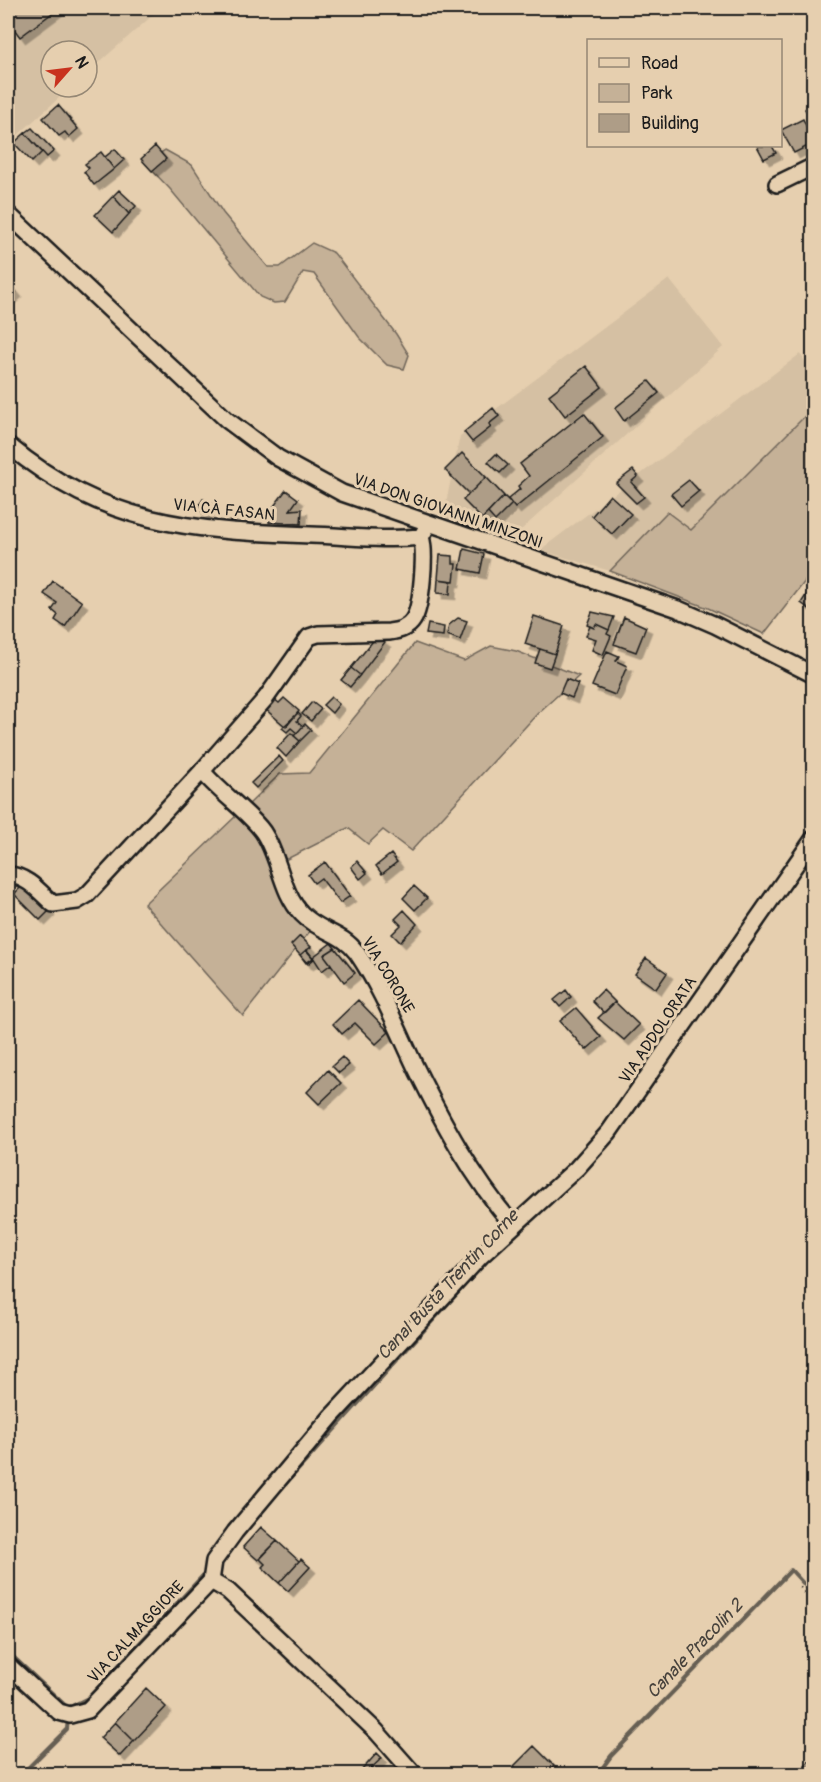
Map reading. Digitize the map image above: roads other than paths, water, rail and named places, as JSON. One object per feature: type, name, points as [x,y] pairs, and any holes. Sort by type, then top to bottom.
[{"type":"street","points":[[777,184],[813,166]]},
{"type":"street","name":"VIA DON GIOVANNI MINZONI","points":[[8,214],[204,399],[251,439],[310,477],[424,531],[678,609],[724,629],[813,675]]},
{"type":"street","name":"VIA CÀ FASAN","points":[[8,445],[68,488],[141,517],[174,525],[210,530],[383,539],[424,531]]},
{"type":"street","points":[[8,875],[16,875],[27,881],[53,904],[77,901],[87,895],[266,698],[309,637],[318,634],[399,631],[409,625],[417,612],[425,555],[424,531]]},
{"type":"street","name":"VIA CORONE","points":[[202,771],[261,830],[271,846],[291,898],[302,914],[321,928],[344,938],[357,953],[396,1023],[451,1137],[488,1196],[513,1225]]},
{"type":"street","name":"VIA ADDOLORATA","points":[[211,1581],[213,1561],[340,1407],[513,1225],[577,1168],[609,1132],[813,838]]},
{"type":"street","name":"VIA CALMAGGIORE","points":[[8,1665],[59,1712],[70,1715],[88,1710],[211,1581],[228,1591],[367,1723],[414,1774]]},
{"type":"waterway","name":"Canal Busta Trentin Corne","points":[[807,861],[814,852]]},
{"type":"waterway","name":"Canal Busta Trentin Corne","points":[[593,1161],[606,1146]]},
{"type":"waterway","name":"Canal Busta Trentin Corne","points":[[281,1489],[473,1276]]},
{"type":"waterway","name":"Canal Busta Trentin Corne","points":[[68,1708],[88,1698],[208,1570]]},
{"type":"waterway","name":"Canale Pracolin 2","points":[[598,1774],[611,1756],[791,1570],[814,1595]]},
{"type":"waterway","points":[[8,1652],[68,1708]]},
{"type":"waterway","points":[[22,1774],[67,1729],[68,1718]]}]
